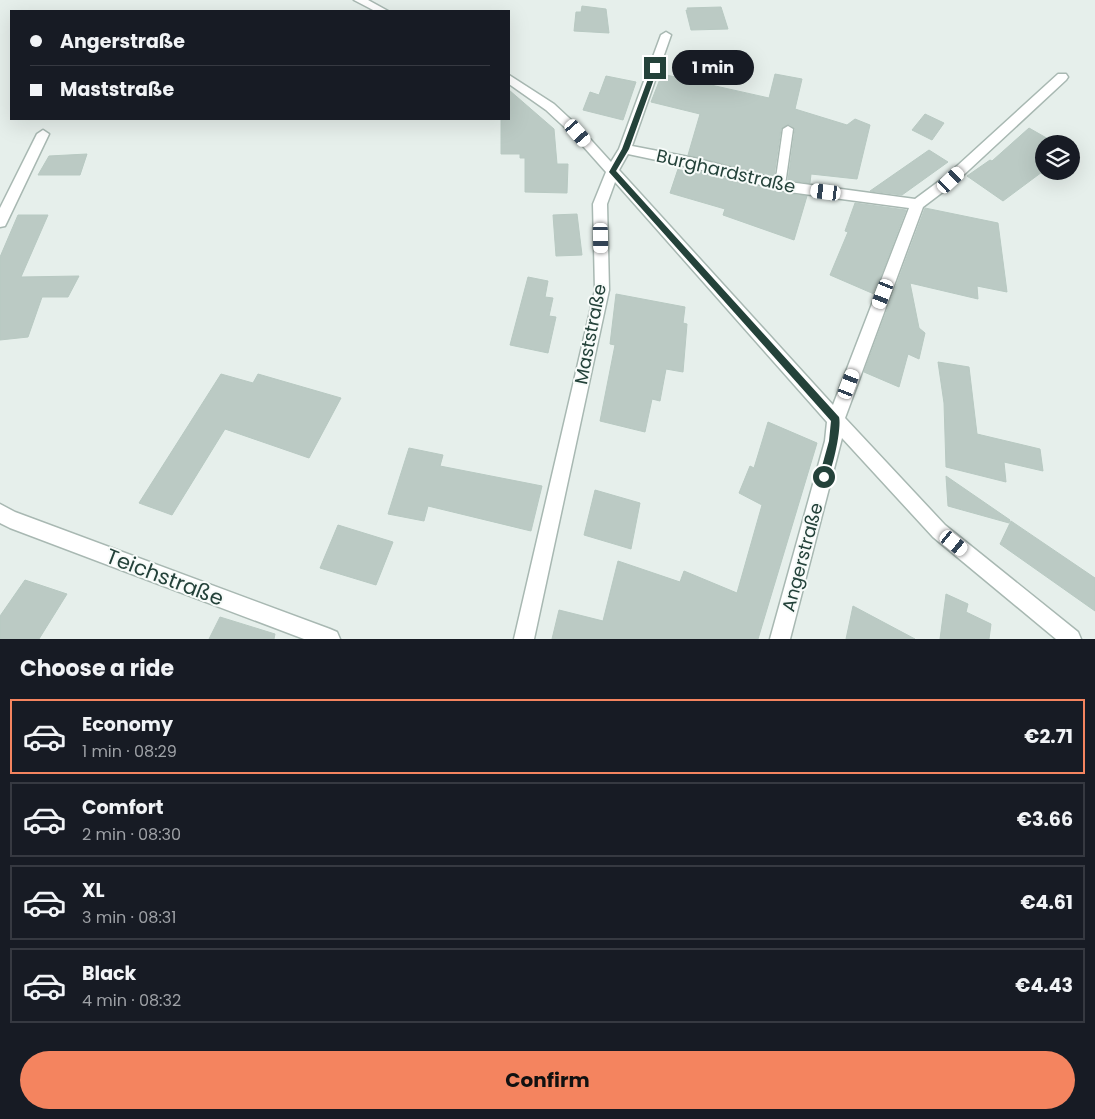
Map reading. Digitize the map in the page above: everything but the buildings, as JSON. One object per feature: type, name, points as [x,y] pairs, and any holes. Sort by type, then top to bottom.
[{"type":"street","points":[[359,0],[382,10]]},
{"type":"street","name":"Maststraße","points":[[524,639],[602,290],[600,204],[612,172],[626,149],[666,35]]},
{"type":"street","points":[[917,204],[951,180],[1062,77]]},
{"type":"street","points":[[510,80],[550,107],[578,133],[836,420],[939,531],[1071,639]]},
{"type":"street","points":[[0,222],[43,134]]},
{"type":"street","name":"Burghardstraße","points":[[626,149],[694,163],[780,185],[917,204]]},
{"type":"street","name":"Angerstraße","points":[[780,639],[833,441],[836,420],[917,204]]},
{"type":"street","name":"Teichstraße","points":[[0,513],[19,523],[330,639]]},
{"type":"lane","points":[[780,185],[788,129]]},
{"type":"route","points":[[655,68],[626,149],[612,172],[836,420],[824,477]]}]
